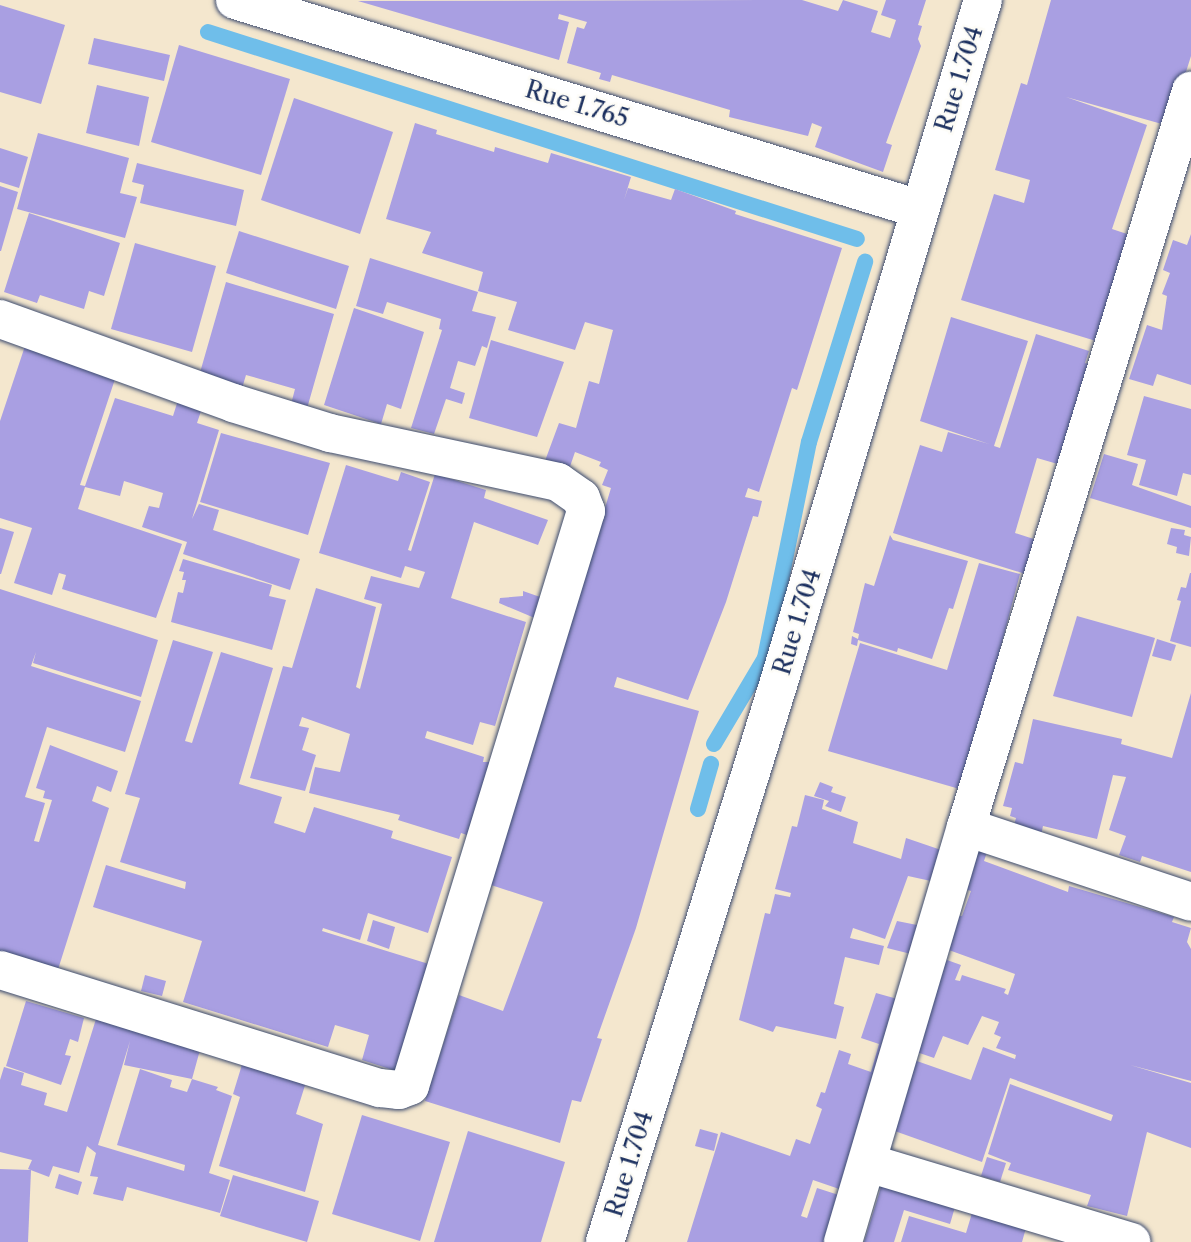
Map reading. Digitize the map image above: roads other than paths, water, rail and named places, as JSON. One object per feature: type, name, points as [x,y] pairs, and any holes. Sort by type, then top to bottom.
[{"type":"street","name":"Rue 1.765","points":[[235,0],[919,208]]},
{"type":"street","name":"Rue 1.704","points":[[605,1242],[779,682],[983,0]]},
{"type":"street","points":[[843,1242],[966,827],[1185,130],[1191,91]]},
{"type":"street","points":[[0,970],[379,1088],[400,1090],[410,1086],[586,511],[580,498],[558,482],[330,433],[233,403],[1,323]]},
{"type":"street","points":[[966,827],[1191,902]]},
{"type":"street","points":[[868,1163],[1130,1242]]},
{"type":"waterway","points":[[208,32],[857,239]]},
{"type":"waterway","points":[[714,744],[765,658],[809,442],[865,262]]},
{"type":"waterway","points":[[698,809],[711,764]]}]
